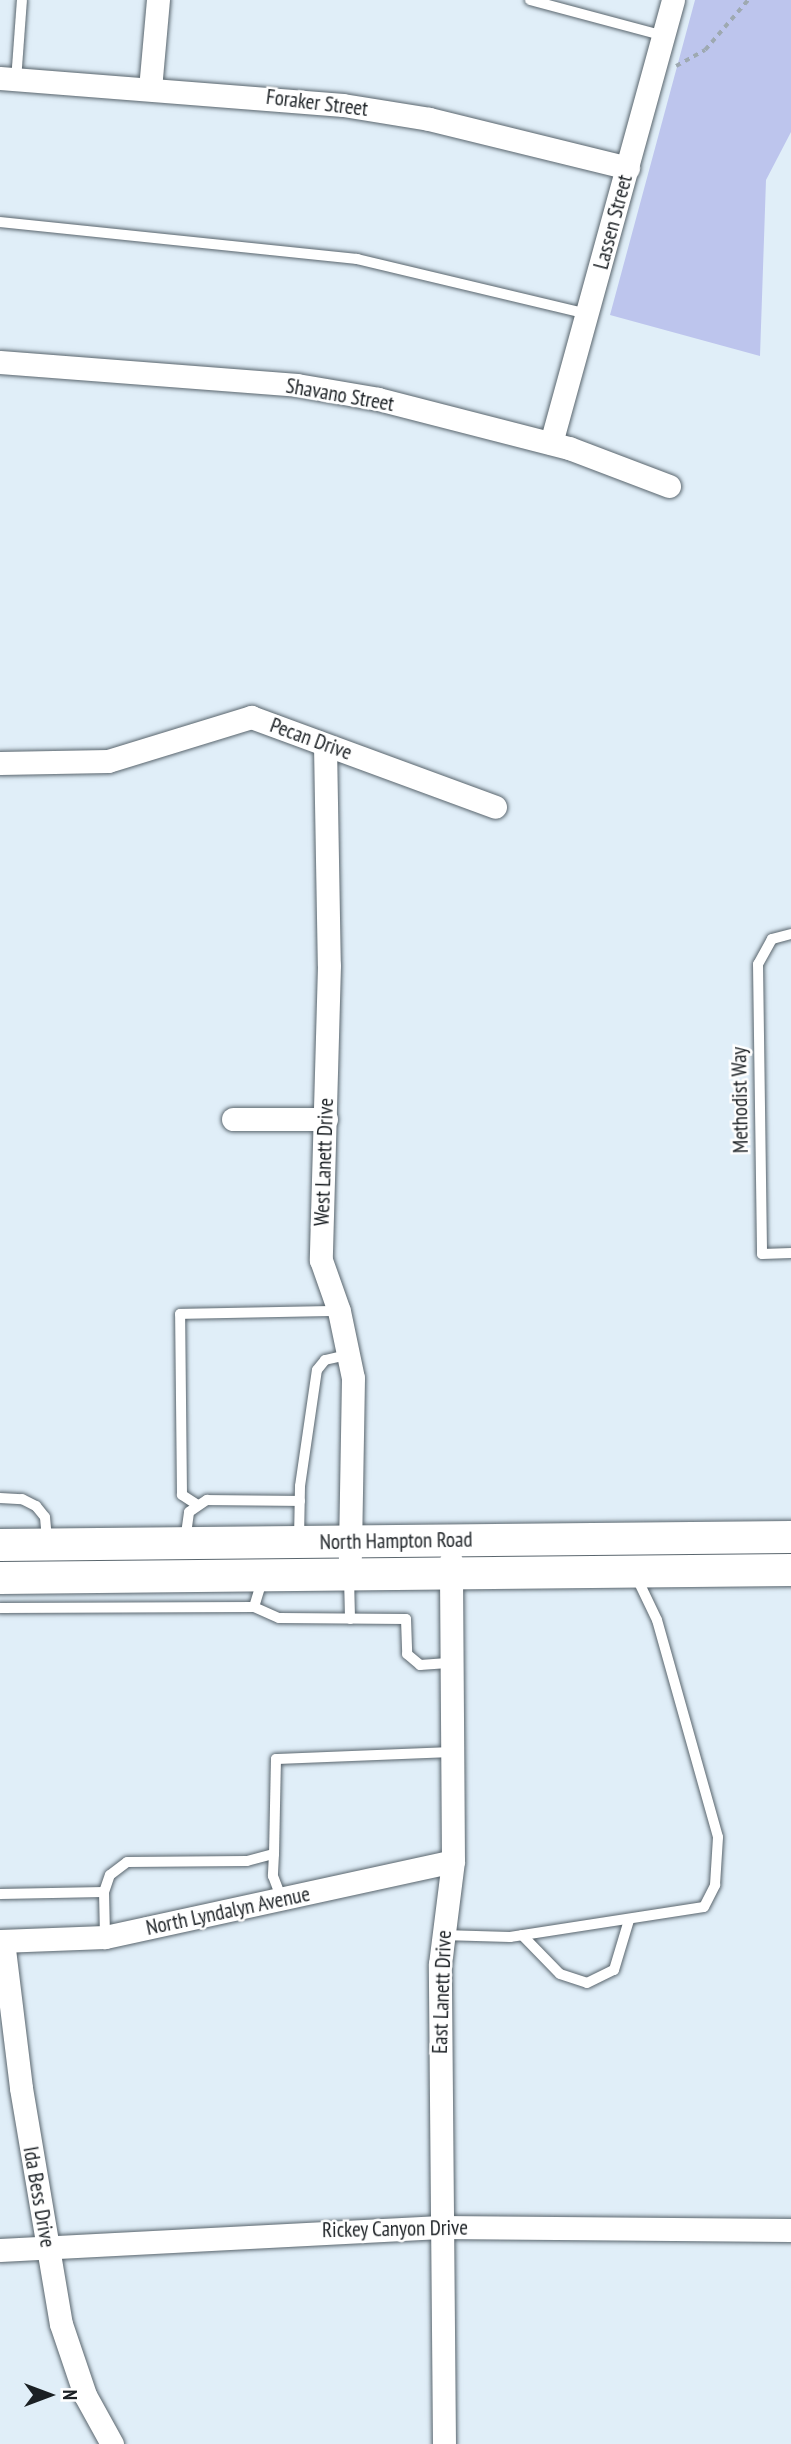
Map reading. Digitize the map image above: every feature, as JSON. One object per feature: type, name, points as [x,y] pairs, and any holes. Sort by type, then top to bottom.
[{"type":"main road","name":"North Hampton Road","points":[[0,1545],[791,1537]]},
{"type":"main road","points":[[264,1542],[264,1576]]},
{"type":"main road","points":[[60,1545],[73,1578]]},
{"type":"main road","name":"North Hampton Road","points":[[0,1578],[791,1570]]},
{"type":"street","points":[[150,89],[158,0]]},
{"type":"street","name":"Lassen Street","points":[[551,443],[673,0]]},
{"type":"street","name":"Foraker Street","points":[[8,80],[343,104],[429,119],[628,168]]},
{"type":"street","name":"Shavano Street","points":[[0,362],[297,385],[377,399],[551,443],[669,486]]},
{"type":"street","name":"Pecan Drive","points":[[0,764],[108,761],[251,717],[495,807]]},
{"type":"street","name":"West Lanett Drive","points":[[325,745],[329,965],[321,1260],[339,1311],[346,1355],[353,1378],[349,1575]]},
{"type":"street","points":[[233,1119],[326,1119]]},
{"type":"street","name":"East Lanett Drive","points":[[444,2444],[440,2227],[442,1935],[453,1861],[448,1574],[451,1540]]},
{"type":"street","name":"North Lyndalyn Avenue","points":[[1,1941],[105,1937],[453,1861]]},
{"type":"street","name":"Ida Bess Drive","points":[[1,1941],[21,2088],[61,2323],[85,2395],[112,2444]]},
{"type":"street","name":"Rickey Canyon Drive","points":[[0,2250],[440,2227],[791,2230]]},
{"type":"lane","points":[[8,80],[22,0]]},
{"type":"lane","points":[[530,0],[663,36]]},
{"type":"lane","points":[[0,222],[358,258],[588,314]]},
{"type":"lane","name":"Methodist Way","points":[[791,934],[772,939],[758,964],[762,1254],[791,1253]]},
{"type":"lane","points":[[195,1504],[182,1495],[180,1314],[339,1311]]},
{"type":"lane","points":[[299,1542],[300,1501],[317,1370],[325,1360],[346,1355]]},
{"type":"lane","points":[[0,1498],[22,1499],[36,1506],[60,1545]]},
{"type":"lane","points":[[185,1543],[189,1512],[195,1504],[207,1500],[300,1501]]},
{"type":"lane","points":[[442,1935],[522,1935],[704,1907],[715,1885],[719,1855],[696,1752],[660,1633],[634,1572]]},
{"type":"lane","points":[[349,1575],[350,1619]]},
{"type":"lane","points":[[254,1607],[264,1576]]},
{"type":"lane","points":[[0,1608],[254,1607],[279,1618],[406,1619],[407,1654],[420,1665],[451,1663]]},
{"type":"lane","points":[[282,1899],[274,1877],[276,1759],[453,1752]]},
{"type":"lane","points":[[105,1937],[104,1892],[110,1875],[127,1862],[247,1861],[274,1854]]},
{"type":"lane","points":[[0,1895],[104,1892]]},
{"type":"lane","points":[[522,1935],[560,1974],[587,1983],[614,1970],[628,1920]]},
{"type":"path","points":[[672,71],[705,50],[748,0]]},
{"type":"shaded area","points":[[695,0],[791,0],[791,132],[766,180],[760,356],[610,315]]}]
